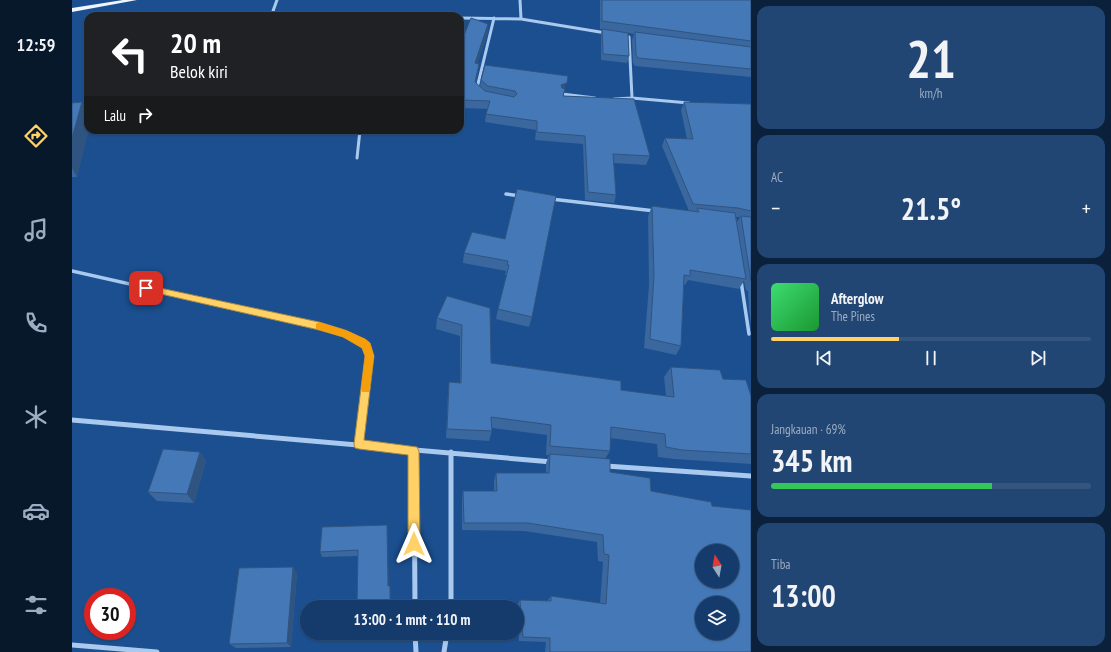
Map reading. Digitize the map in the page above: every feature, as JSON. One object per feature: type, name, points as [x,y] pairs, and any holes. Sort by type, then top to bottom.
[{"type":"main road","points":[[72,10],[134,0]]},
{"type":"street","points":[[274,12],[273,11],[277,0]]},
{"type":"street","points":[[520,0],[521,19]]},
{"type":"street","points":[[464,18],[521,19],[613,34]]},
{"type":"street","points":[[479,92],[477,86],[494,18]]},
{"type":"street","points":[[621,36],[636,38]]},
{"type":"street","points":[[629,37],[632,98]]},
{"type":"street","points":[[562,94],[600,99]]},
{"type":"street","points":[[612,99],[632,98],[696,103]]},
{"type":"street","points":[[357,158],[360,134]]},
{"type":"street","points":[[506,194],[528,197]]},
{"type":"street","points":[[549,199],[661,211]]},
{"type":"street","points":[[72,271],[319,326],[362,341],[369,349],[369,356],[359,444]]},
{"type":"street","points":[[740,273],[749,334]]},
{"type":"street","points":[[72,420],[359,444],[414,451],[451,452],[558,462]]},
{"type":"street","points":[[414,451],[415,600]]},
{"type":"street","points":[[450,600],[451,452]]},
{"type":"street","points":[[603,465],[751,476]]},
{"type":"street","points":[[415,640],[416,652]]},
{"type":"street","points":[[444,652],[446,640]]},
{"type":"street","points":[[72,645],[157,652]]},
{"type":"building","points":[[602,0],[751,0],[751,41],[602,21]]},
{"type":"building","points":[[471,18],[488,24],[475,63],[479,64],[475,82],[485,91],[514,97],[517,94],[515,91],[488,86],[481,80],[485,65],[568,76],[567,83],[561,85],[562,88],[565,89],[563,96],[634,99],[650,156],[613,154],[616,195],[588,192],[585,136],[537,132],[537,121],[486,114],[490,101],[464,100],[464,35]]},
{"type":"building","points":[[602,29],[628,33],[629,56],[603,54]]},
{"type":"building","points":[[635,32],[751,47],[751,69],[638,58],[636,55]]},
{"type":"building","points":[[82,102],[72,138],[72,103]]},
{"type":"building","points":[[684,102],[751,104],[751,211],[738,208],[693,204],[665,138],[693,139]]},
{"type":"building","points":[[517,189],[556,196],[532,317],[498,309],[509,265],[507,265],[508,261],[464,253],[472,232],[505,239]]},
{"type":"building","points":[[652,206],[699,212],[697,208],[735,213],[746,279],[690,270],[690,276],[684,275],[681,346],[650,339],[654,275]]},
{"type":"building","points":[[741,216],[751,217],[751,281]]},
{"type":"building","points":[[447,296],[490,308],[491,363],[621,381],[621,390],[674,397],[671,367],[720,370],[723,379],[746,380],[751,396],[751,454],[682,450],[666,447],[665,434],[611,427],[610,451],[550,446],[551,425],[491,417],[492,431],[447,429],[449,382],[461,383],[462,325],[437,318]]},
{"type":"building","points":[[163,449],[200,452],[187,494],[148,492]]},
{"type":"building","points":[[550,454],[610,459],[610,472],[650,478],[651,491],[711,502],[712,506],[751,510],[751,652],[550,652],[550,638],[524,637],[524,600],[551,601],[551,596],[606,604],[609,555],[604,554],[603,535],[528,523],[464,523],[463,491],[497,491],[496,473],[549,473]]},
{"type":"building","points":[[387,525],[388,586],[390,586],[390,600],[357,600],[358,550],[320,552],[322,527]]},
{"type":"building","points":[[293,567],[287,643],[229,644],[239,568]]},
{"type":"slow traffic","points":[[319,326],[356,338],[362,341],[369,349],[366,389]]},
{"type":"route","points":[[146,288],[319,326],[362,341],[369,349],[369,356],[359,444],[414,451],[414,544]]}]
